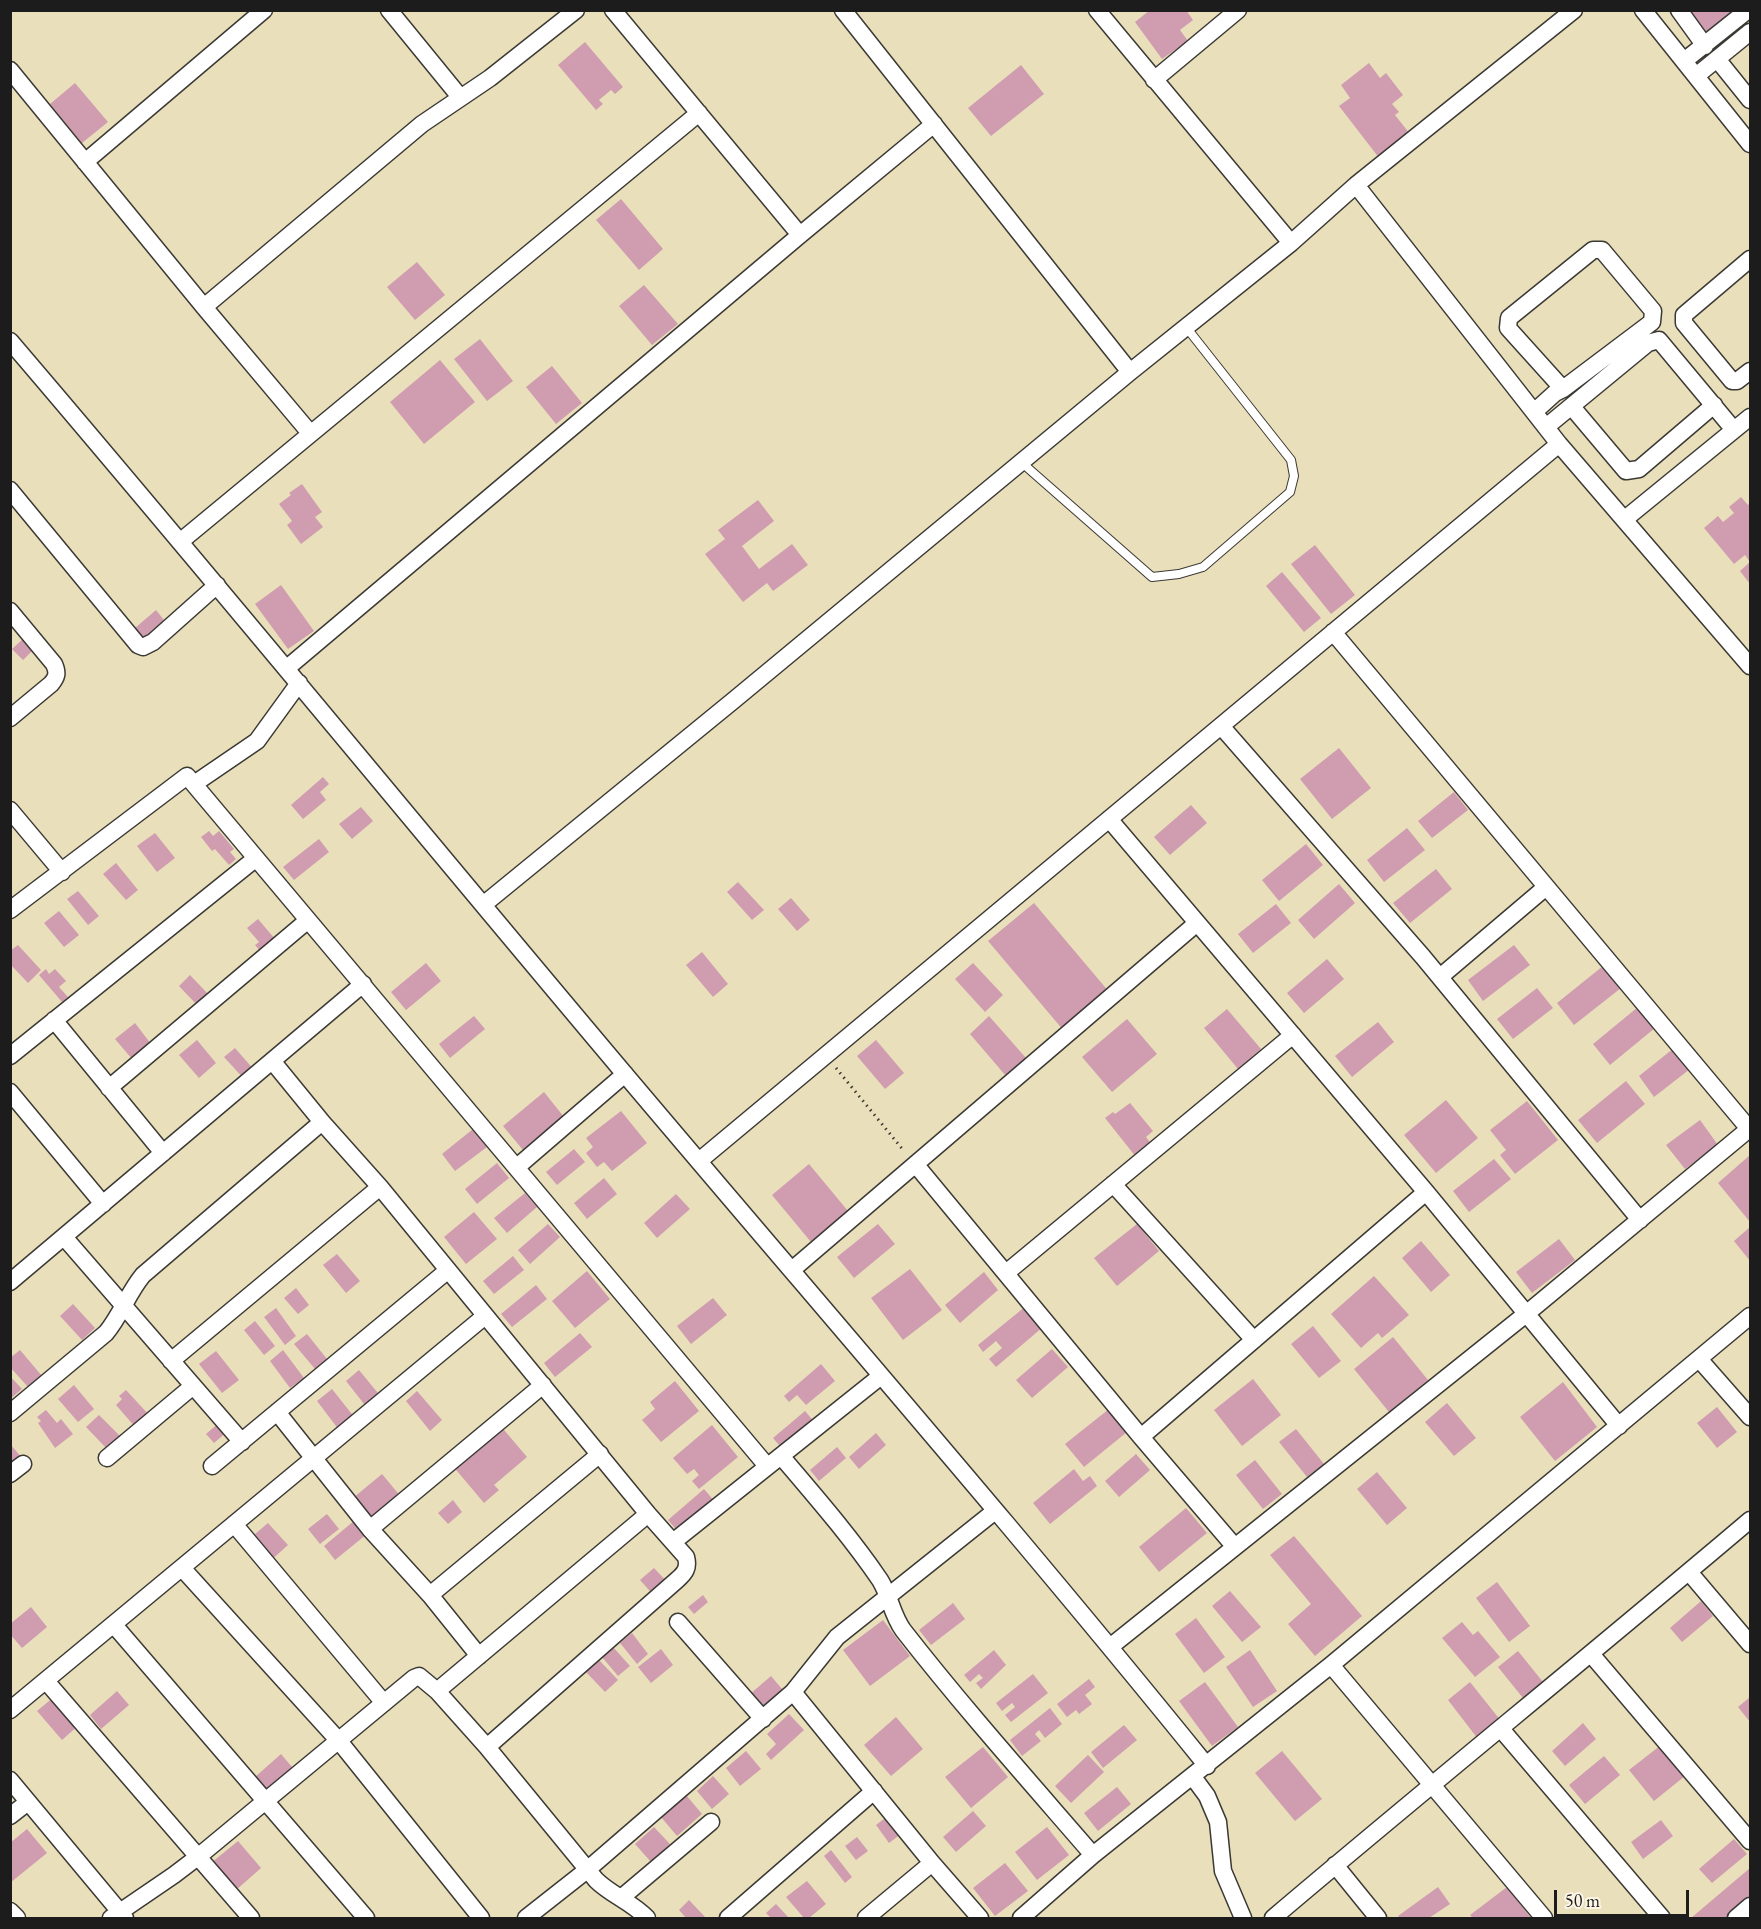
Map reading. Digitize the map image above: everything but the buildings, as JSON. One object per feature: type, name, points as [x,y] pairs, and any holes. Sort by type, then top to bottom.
[{"type":"street","points":[[85,162],[264,10]]},
{"type":"street","points":[[389,10],[460,97]]},
{"type":"street","points":[[204,307],[422,124],[506,66],[576,10]]},
{"type":"street","points":[[613,10],[800,235]]},
{"type":"street","points":[[843,10],[1130,372]]},
{"type":"street","points":[[1097,10],[1291,243]]},
{"type":"street","points":[[1154,80],[1238,10]]},
{"type":"street","points":[[483,905],[1130,372],[1291,243],[1356,185],[1574,10]]},
{"type":"street","points":[[1643,10],[1750,144]]},
{"type":"street","points":[[1678,10],[1705,46]]},
{"type":"street","points":[[1684,61],[1748,10]]},
{"type":"street","points":[[1696,76],[1750,32]]},
{"type":"street","points":[[1717,59],[1750,100]]},
{"type":"street","points":[[10,70],[310,433]]},
{"type":"street","points":[[181,541],[699,113]]},
{"type":"street","points":[[287,668],[934,124]]},
{"type":"street","points":[[1356,185],[1559,444],[1750,666]]},
{"type":"street","points":[[1534,412],[1555,393],[1563,389],[1652,322],[1653,311],[1602,250],[1593,249],[1509,318],[1508,328],[1563,389]]},
{"type":"street","points":[[1750,259],[1684,315],[1684,323],[1732,381],[1737,381],[1750,371]]},
{"type":"street","points":[[1546,427],[1648,343],[1659,340],[1734,430]]},
{"type":"street","points":[[10,341],[181,541],[625,1074],[793,1269],[1207,1766]]},
{"type":"street","points":[[1572,407],[1626,471],[1639,469],[1714,405]]},
{"type":"street","points":[[1625,519],[1750,417]]},
{"type":"street","points":[[699,1161],[1559,444]]},
{"type":"street","points":[[10,490],[138,645],[143,647],[153,642],[217,585]]},
{"type":"street","points":[[10,611],[54,664],[57,672],[51,684],[10,718]]},
{"type":"street","points":[[1110,1647],[1526,1314],[1750,1130],[1333,632]]},
{"type":"street","points":[[194,784],[257,741],[299,683]]},
{"type":"street","points":[[1221,726],[1440,977],[1640,1220]]},
{"type":"street","points":[[10,910],[187,776],[767,1466]]},
{"type":"street","points":[[10,810],[62,872]]},
{"type":"street","points":[[1109,819],[1426,1192],[1619,1425]]},
{"type":"street","points":[[10,1056],[255,859]]},
{"type":"street","points":[[1440,977],[1546,887]]},
{"type":"street","points":[[109,1088],[307,921]]},
{"type":"street","points":[[793,1269],[1197,922]]},
{"type":"street","points":[[10,1282],[363,984]]},
{"type":"street","points":[[54,1020],[163,1153]]},
{"type":"street","points":[[1006,1274],[1293,1035]]},
{"type":"street","points":[[273,1062],[380,1187],[447,1271],[686,1557],[688,1566],[683,1574],[487,1747]]},
{"type":"street","points":[[517,1167],[625,1074]]},
{"type":"street","points":[[10,1092],[103,1204]]},
{"type":"street","points":[[10,1413],[106,1333],[143,1275],[322,1122]]},
{"type":"street","points":[[916,1165],[1235,1547]]},
{"type":"street","points":[[1113,1184],[1254,1340]]},
{"type":"street","points":[[171,1361],[380,1187]]},
{"type":"street","points":[[1141,1437],[1426,1192]]},
{"type":"street","points":[[64,1237],[242,1442]]},
{"type":"street","points":[[212,1466],[447,1271]]},
{"type":"street","points":[[10,1710],[486,1316]]},
{"type":"street","points":[[1021,1918],[1093,1855],[1331,1665],[1750,1316]]},
{"type":"street","points":[[1699,1359],[1750,1416]]},
{"type":"street","points":[[673,1542],[880,1376]]},
{"type":"street","points":[[370,1529],[543,1385]]},
{"type":"street","points":[[107,1458],[193,1386]]},
{"type":"street","points":[[277,1412],[370,1529],[430,1595],[479,1656]]},
{"type":"street","points":[[430,1595],[600,1454]]},
{"type":"street","points":[[781,1456],[843,1530],[873,1571],[888,1596],[900,1627],[983,1728],[1093,1855]]},
{"type":"street","points":[[526,1918],[587,1870],[793,1692],[837,1637],[995,1511]]},
{"type":"street","points":[[437,1691],[648,1514]]},
{"type":"street","points":[[1273,1918],[1750,1520]]},
{"type":"street","points":[[234,1524],[384,1703]]},
{"type":"street","points":[[182,1568],[339,1741],[481,1918]]},
{"type":"street","points":[[1689,1572],[1750,1644]]},
{"type":"street","points":[[678,1622],[763,1719]]},
{"type":"street","points":[[114,1624],[366,1918]]},
{"type":"street","points":[[1591,1654],[1750,1841]]},
{"type":"street","points":[[1331,1665],[1544,1918]]},
{"type":"street","points":[[10,1780],[118,1916],[199,1856],[417,1676],[422,1676],[487,1747],[587,1870],[602,1886],[633,1905],[647,1918]]},
{"type":"street","points":[[46,1681],[251,1918]]},
{"type":"street","points":[[793,1692],[932,1863],[980,1918]]},
{"type":"street","points":[[1501,1729],[1662,1918]]},
{"type":"street","points":[[1193,1777],[1207,1796],[1218,1822],[1223,1871],[1243,1918]]},
{"type":"street","points":[[728,1918],[874,1791]]},
{"type":"street","points":[[10,1816],[28,1802]]},
{"type":"street","points":[[621,1898],[711,1822]]},
{"type":"street","points":[[866,1918],[932,1863]]},
{"type":"street","points":[[1335,1866],[1378,1918]]},
{"type":"street","points":[[1736,1918],[1750,1906]]},
{"type":"street","points":[[10,1911],[17,1918]]},
{"type":"lane","points":[[1021,462],[1152,577],[1179,574],[1203,567],[1290,492],[1294,476],[1291,460],[1186,327]]},
{"type":"path","points":[[825,1055],[916,1165]]}]
